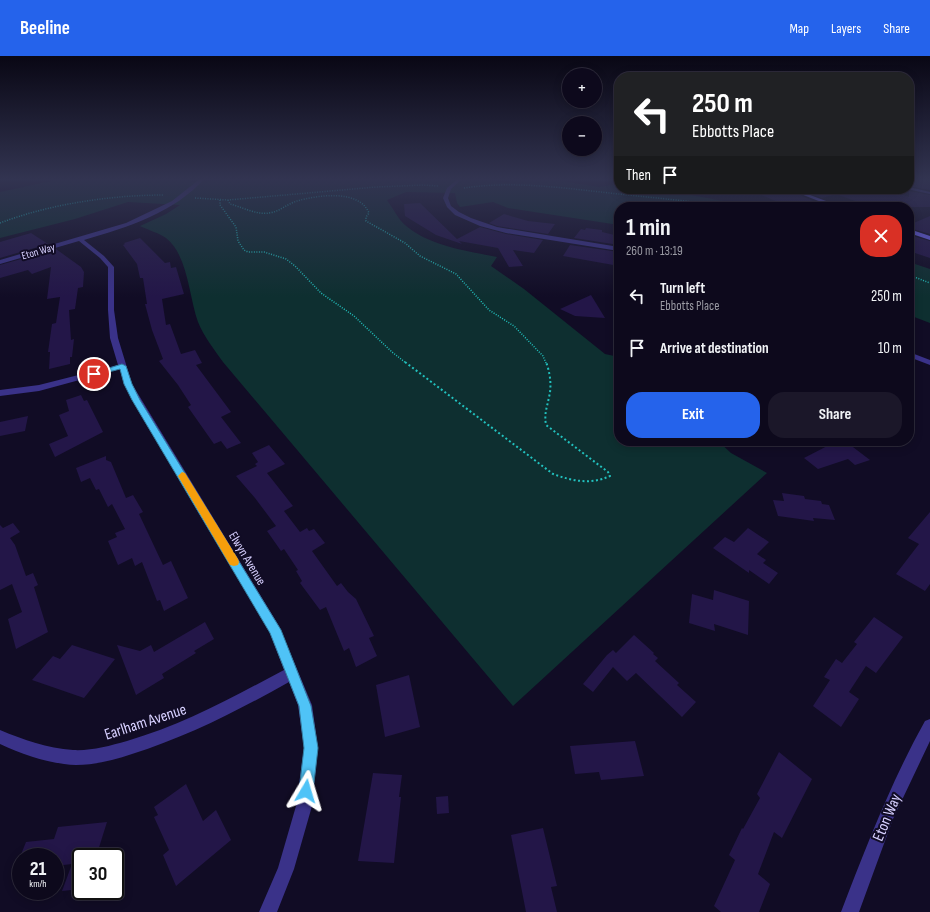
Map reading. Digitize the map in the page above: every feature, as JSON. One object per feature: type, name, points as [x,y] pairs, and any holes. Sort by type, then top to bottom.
[{"type":"street","name":"Eton Way","points":[[0,262],[80,240],[143,218]]},
{"type":"street","points":[[466,218],[475,222],[506,230],[614,248]]},
{"type":"street","points":[[914,233],[930,238]]},
{"type":"street","name":"Elwyn Avenue","points":[[80,240],[102,257],[111,267],[114,338],[128,384],[136,400],[275,630],[293,672],[305,706],[311,748],[304,806],[286,869],[268,912]]},
{"type":"street","points":[[914,356],[930,363]]},
{"type":"street","points":[[0,393],[39,388],[122,366]]},
{"type":"street","name":"Earlham Avenue","points":[[0,737],[44,753],[85,757],[120,751],[163,737],[212,717],[293,672]]},
{"type":"street","name":"Eton Way","points":[[850,912],[870,857],[898,788],[930,726]]},
{"type":"path","points":[[0,223],[16,218]]},
{"type":"path","points":[[229,218],[236,227],[238,241],[244,250],[248,252],[264,252],[286,259],[321,293],[354,316],[408,365],[554,474],[562,478],[577,481],[593,481],[610,476],[608,472],[546,425],[544,415],[550,395],[550,383],[544,356],[514,326],[489,310],[456,274],[420,256],[405,243],[370,224],[366,221],[366,218]]},
{"type":"path","points":[[914,276],[930,283]]},
{"type":"green space","points":[[0,218],[78,218],[75,219],[0,238]]},
{"type":"green space","points":[[157,218],[399,218],[402,223],[415,232],[437,243],[461,250],[497,257],[491,266],[524,289],[605,354],[614,356],[614,446],[723,446],[731,453],[767,473],[513,706],[223,362],[209,343],[198,322],[187,277],[179,255],[173,245],[166,238],[140,226]]},
{"type":"green space","points":[[573,218],[614,218],[614,224]]},
{"type":"green space","points":[[914,264],[930,269],[930,323],[914,317]]},
{"type":"building","points":[[408,218],[435,218],[457,239],[480,227],[506,234],[543,240],[534,253],[513,250],[523,266],[509,267],[498,248],[459,241],[462,244],[436,235]]},
{"type":"building","points":[[497,218],[518,218],[528,221],[555,224],[548,234],[497,226],[489,223]]},
{"type":"building","points":[[925,218],[930,218],[930,234],[914,229],[914,223]]},
{"type":"building","points":[[586,228],[602,230],[602,232],[614,235],[614,244],[574,238],[581,229],[585,230]]},
{"type":"building","points":[[31,233],[48,244],[0,258],[0,242]]},
{"type":"building","points":[[914,236],[930,241],[930,258],[914,253]]},
{"type":"building","points":[[140,238],[165,263],[170,262],[171,268],[176,267],[184,294],[162,299],[166,325],[170,324],[181,354],[195,350],[202,363],[196,365],[231,412],[221,417],[241,443],[227,449],[221,441],[214,444],[188,407],[191,405],[178,385],[159,361],[163,359],[152,330],[145,304],[147,304],[143,278],[140,278],[137,264],[123,245],[125,244],[124,243]]},
{"type":"building","points":[[570,245],[614,251],[614,265],[563,256]]},
{"type":"building","points":[[56,249],[81,267],[84,272],[83,287],[78,288],[75,309],[69,310],[71,340],[74,339],[70,364],[49,369],[50,352],[48,352],[52,324],[56,323],[60,297],[47,299],[51,267],[32,274],[28,270],[0,278],[0,265]]},
{"type":"building","points":[[591,295],[605,318],[575,316],[560,309]]},
{"type":"building","points":[[81,395],[84,401],[87,400],[103,432],[55,457],[49,444],[68,436],[59,415],[69,411],[66,400]]},
{"type":"building","points":[[28,416],[25,431],[0,436],[0,422]]},
{"type":"building","points":[[269,445],[285,464],[267,473],[293,506],[284,511],[300,532],[307,528],[309,531],[314,529],[325,543],[312,551],[337,586],[341,583],[356,599],[374,636],[369,638],[377,656],[356,667],[349,648],[344,651],[326,607],[320,610],[300,583],[302,581],[296,571],[298,570],[284,549],[281,551],[267,531],[276,526],[236,476],[257,466],[255,464],[258,462],[252,453]]},
{"type":"building","points":[[827,446],[852,446],[870,460],[855,465],[848,459],[818,469],[804,458]]},
{"type":"building","points":[[106,456],[106,460],[111,462],[126,498],[133,495],[143,512],[139,514],[163,565],[171,561],[188,598],[164,611],[160,600],[157,601],[142,562],[135,566],[132,558],[118,565],[108,541],[117,537],[115,533],[125,529],[112,504],[108,507],[99,489],[96,490],[90,478],[81,482],[76,468]]},
{"type":"building","points":[[782,493],[804,496],[805,499],[821,501],[822,504],[829,505],[835,520],[813,518],[814,521],[778,516],[773,500],[784,501]]},
{"type":"building","points":[[930,512],[930,584],[925,591],[896,574],[919,544],[908,538]]},
{"type":"building","points":[[13,523],[20,532],[10,538],[15,545],[26,576],[33,573],[38,585],[34,587],[48,632],[16,649],[8,619],[22,612],[12,584],[0,590],[0,525],[3,528]]},
{"type":"building","points":[[748,528],[769,542],[757,554],[766,560],[763,563],[778,573],[769,584],[749,570],[749,573],[713,548],[725,537],[734,542]]},
{"type":"building","points":[[714,590],[749,601],[748,635],[714,624],[715,631],[689,623],[692,594],[713,600]]},
{"type":"building","points":[[874,617],[903,637],[876,673],[866,666],[849,692],[859,699],[841,727],[813,706],[830,680],[824,677],[836,659],[842,663],[857,644],[854,642]]},
{"type":"building","points":[[205,622],[214,639],[194,651],[196,653],[162,674],[164,678],[136,695],[117,645],[140,651],[151,645],[154,652]]},
{"type":"building","points":[[634,635],[654,653],[653,654],[658,658],[655,661],[679,683],[677,685],[696,702],[682,717],[636,673],[627,681],[613,667],[593,692],[583,684],[607,655],[613,650],[616,653]]},
{"type":"building","points":[[72,645],[115,659],[84,698],[32,680],[53,656],[60,659]]},
{"type":"building","points":[[409,675],[420,727],[385,737],[376,685]]},
{"type":"building","points":[[635,741],[644,776],[601,780],[599,772],[575,774],[570,746]]},
{"type":"building","points":[[779,752],[812,779],[782,838],[774,832],[758,874],[770,884],[759,912],[721,912],[714,906],[735,860],[729,855],[742,828],[743,829],[760,798],[757,794]]},
{"type":"building","points":[[373,773],[402,775],[394,863],[358,861]]},
{"type":"building","points":[[186,784],[203,821],[216,810],[231,840],[176,886],[163,855],[169,850],[154,817],[158,815],[154,807]]},
{"type":"building","points":[[448,796],[449,813],[437,814],[436,797]]},
{"type":"building","points":[[107,822],[99,848],[72,848],[72,864],[64,865],[64,848],[24,848],[26,842],[54,839],[58,827]]},
{"type":"building","points":[[543,828],[557,886],[551,887],[557,912],[526,912],[511,835]]},
{"type":"building","points":[[72,864],[72,890],[64,891],[64,886]]},
{"type":"slow traffic","points":[[182,476],[234,562]]},
{"type":"route","points":[[94,374],[122,366],[128,384],[136,400],[275,630],[293,672],[305,706],[311,748],[306,791]]}]
